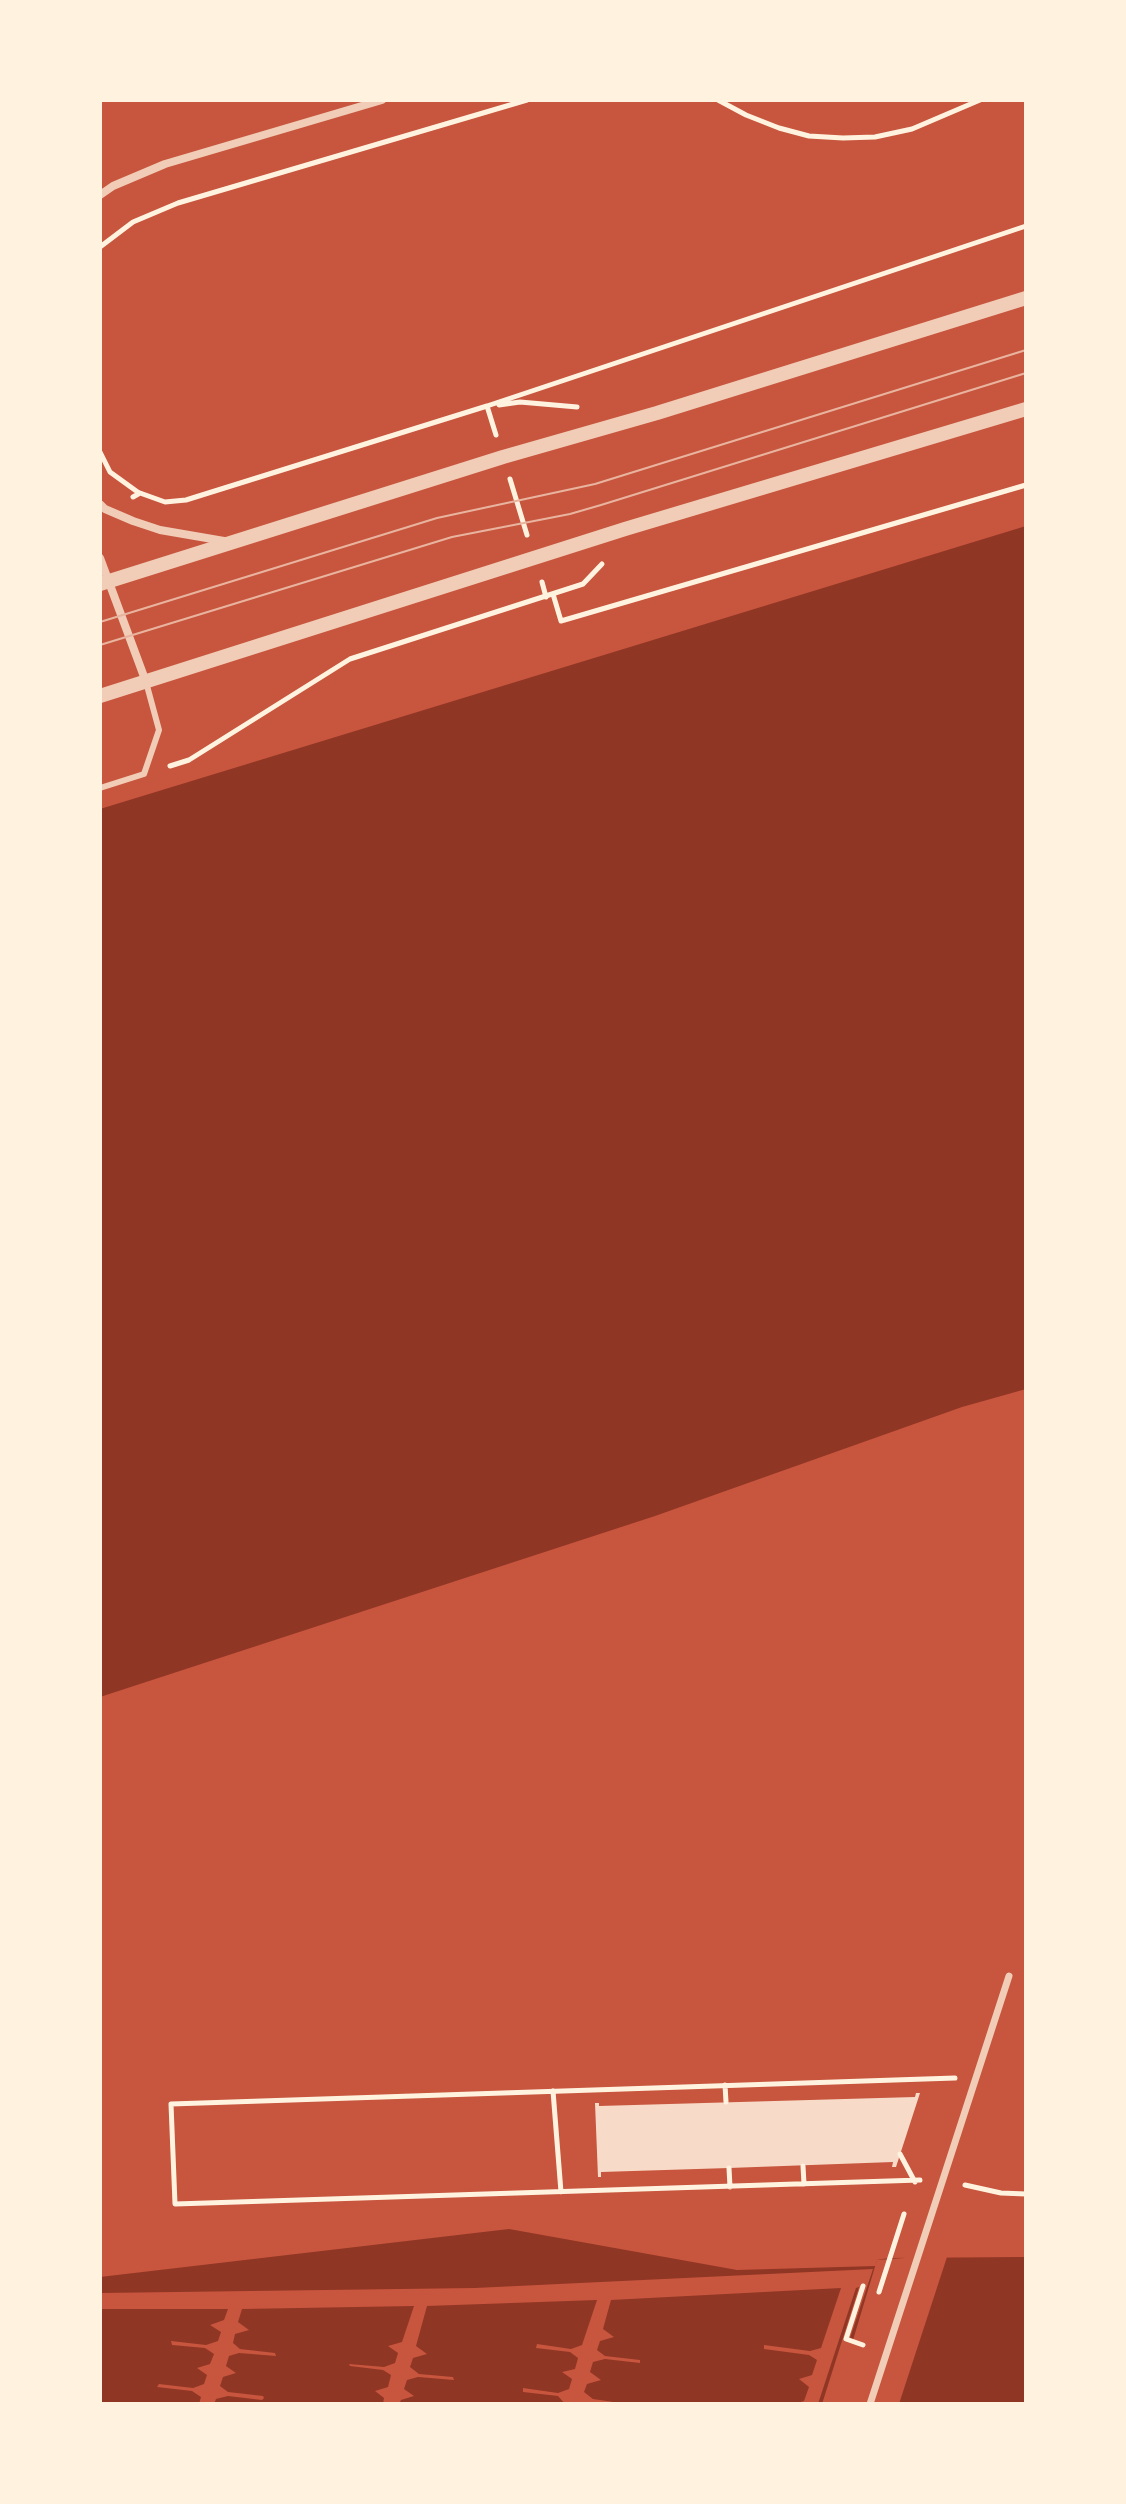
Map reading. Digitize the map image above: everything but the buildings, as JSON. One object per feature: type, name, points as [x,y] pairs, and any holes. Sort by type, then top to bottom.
[{"type":"street","points":[[100,195],[165,164],[382,100]]},
{"type":"street","points":[[105,583],[1026,298]]},
{"type":"street","points":[[100,696],[625,529],[1026,409]]},
{"type":"street","points":[[100,504],[133,521],[170,533],[213,540],[241,540]]},
{"type":"street","points":[[100,558],[105,583],[146,682]]},
{"type":"street","points":[[870,2404],[1009,1976]]},
{"type":"lane","points":[[100,788],[144,774],[159,730],[146,682]]},
{"type":"path","points":[[100,247],[133,222],[178,203],[527,100]]},
{"type":"path","points":[[718,100],[779,128],[809,136],[843,138],[875,137],[912,129],[980,100]]},
{"type":"path","points":[[487,406],[1026,226]]},
{"type":"path","points":[[100,452],[110,472],[140,493]]},
{"type":"path","points":[[553,594],[561,621],[1026,485]]},
{"type":"path","points":[[144,774],[189,760],[350,659],[546,597],[542,581]]},
{"type":"path","points":[[976,2077],[171,2104],[175,2204],[943,2179],[1001,2193],[1026,2194]]},
{"type":"path","points":[[725,2085],[726,2102]]},
{"type":"path","points":[[553,2091],[561,2192]]},
{"type":"path","points":[[900,2154],[916,2181]]},
{"type":"path","points":[[803,2166],[804,2184]]},
{"type":"path","points":[[729,2168],[730,2187]]},
{"type":"path","points":[[889,2258],[898,2234]]},
{"type":"path","points":[[863,2286],[846,2339],[863,2345]]},
{"type":"shaded area","points":[[1026,526],[1026,1389],[962,1407],[655,1516],[100,1697],[100,809]]},
{"type":"shaded area","points":[[509,2229],[737,2270],[876,2266],[877,2260],[889,2258],[1026,2257],[1026,2404],[100,2404],[100,2277]]},
{"type":"pier","points":[[932,2253],[931,2257],[947,2257],[899,2404],[822,2404],[859,2287],[856,2288],[818,2404],[794,2404],[804,2401],[809,2387],[799,2379],[812,2375],[817,2360],[809,2355],[764,2349],[764,2345],[810,2351],[821,2348],[841,2288],[611,2300],[603,2329],[614,2337],[600,2341],[597,2350],[605,2356],[640,2360],[640,2363],[605,2359],[593,2362],[590,2372],[601,2380],[587,2384],[584,2392],[593,2399],[627,2404],[565,2404],[558,2396],[523,2392],[523,2388],[558,2393],[569,2389],[572,2379],[562,2372],[575,2369],[578,2358],[570,2352],[536,2348],[537,2344],[571,2349],[582,2345],[597,2300],[427,2306],[416,2346],[427,2354],[413,2358],[410,2367],[419,2374],[453,2377],[454,2380],[418,2377],[407,2380],[404,2389],[414,2396],[401,2400],[399,2404],[383,2404],[384,2398],[375,2391],[388,2387],[391,2375],[383,2370],[349,2364],[384,2367],[395,2363],[398,2353],[388,2346],[402,2342],[414,2306],[242,2309],[238,2322],[249,2330],[235,2334],[233,2343],[240,2349],[275,2353],[276,2356],[239,2353],[229,2356],[226,2366],[236,2373],[223,2377],[220,2386],[228,2392],[264,2398],[228,2396],[216,2399],[214,2404],[199,2404],[201,2397],[192,2391],[157,2387],[159,2384],[193,2388],[204,2384],[207,2375],[197,2368],[210,2364],[214,2354],[205,2348],[172,2345],[171,2341],[206,2345],[218,2341],[221,2332],[210,2325],[224,2320],[228,2309],[100,2309],[100,2293],[475,2288],[873,2269],[850,2338],[853,2340],[877,2260],[904,2258],[905,2254]]},
{"type":"tram line","points":[[100,622],[437,518],[595,484],[1026,350]]},
{"type":"tram line","points":[[100,645],[452,537],[601,505],[1026,373]]}]
